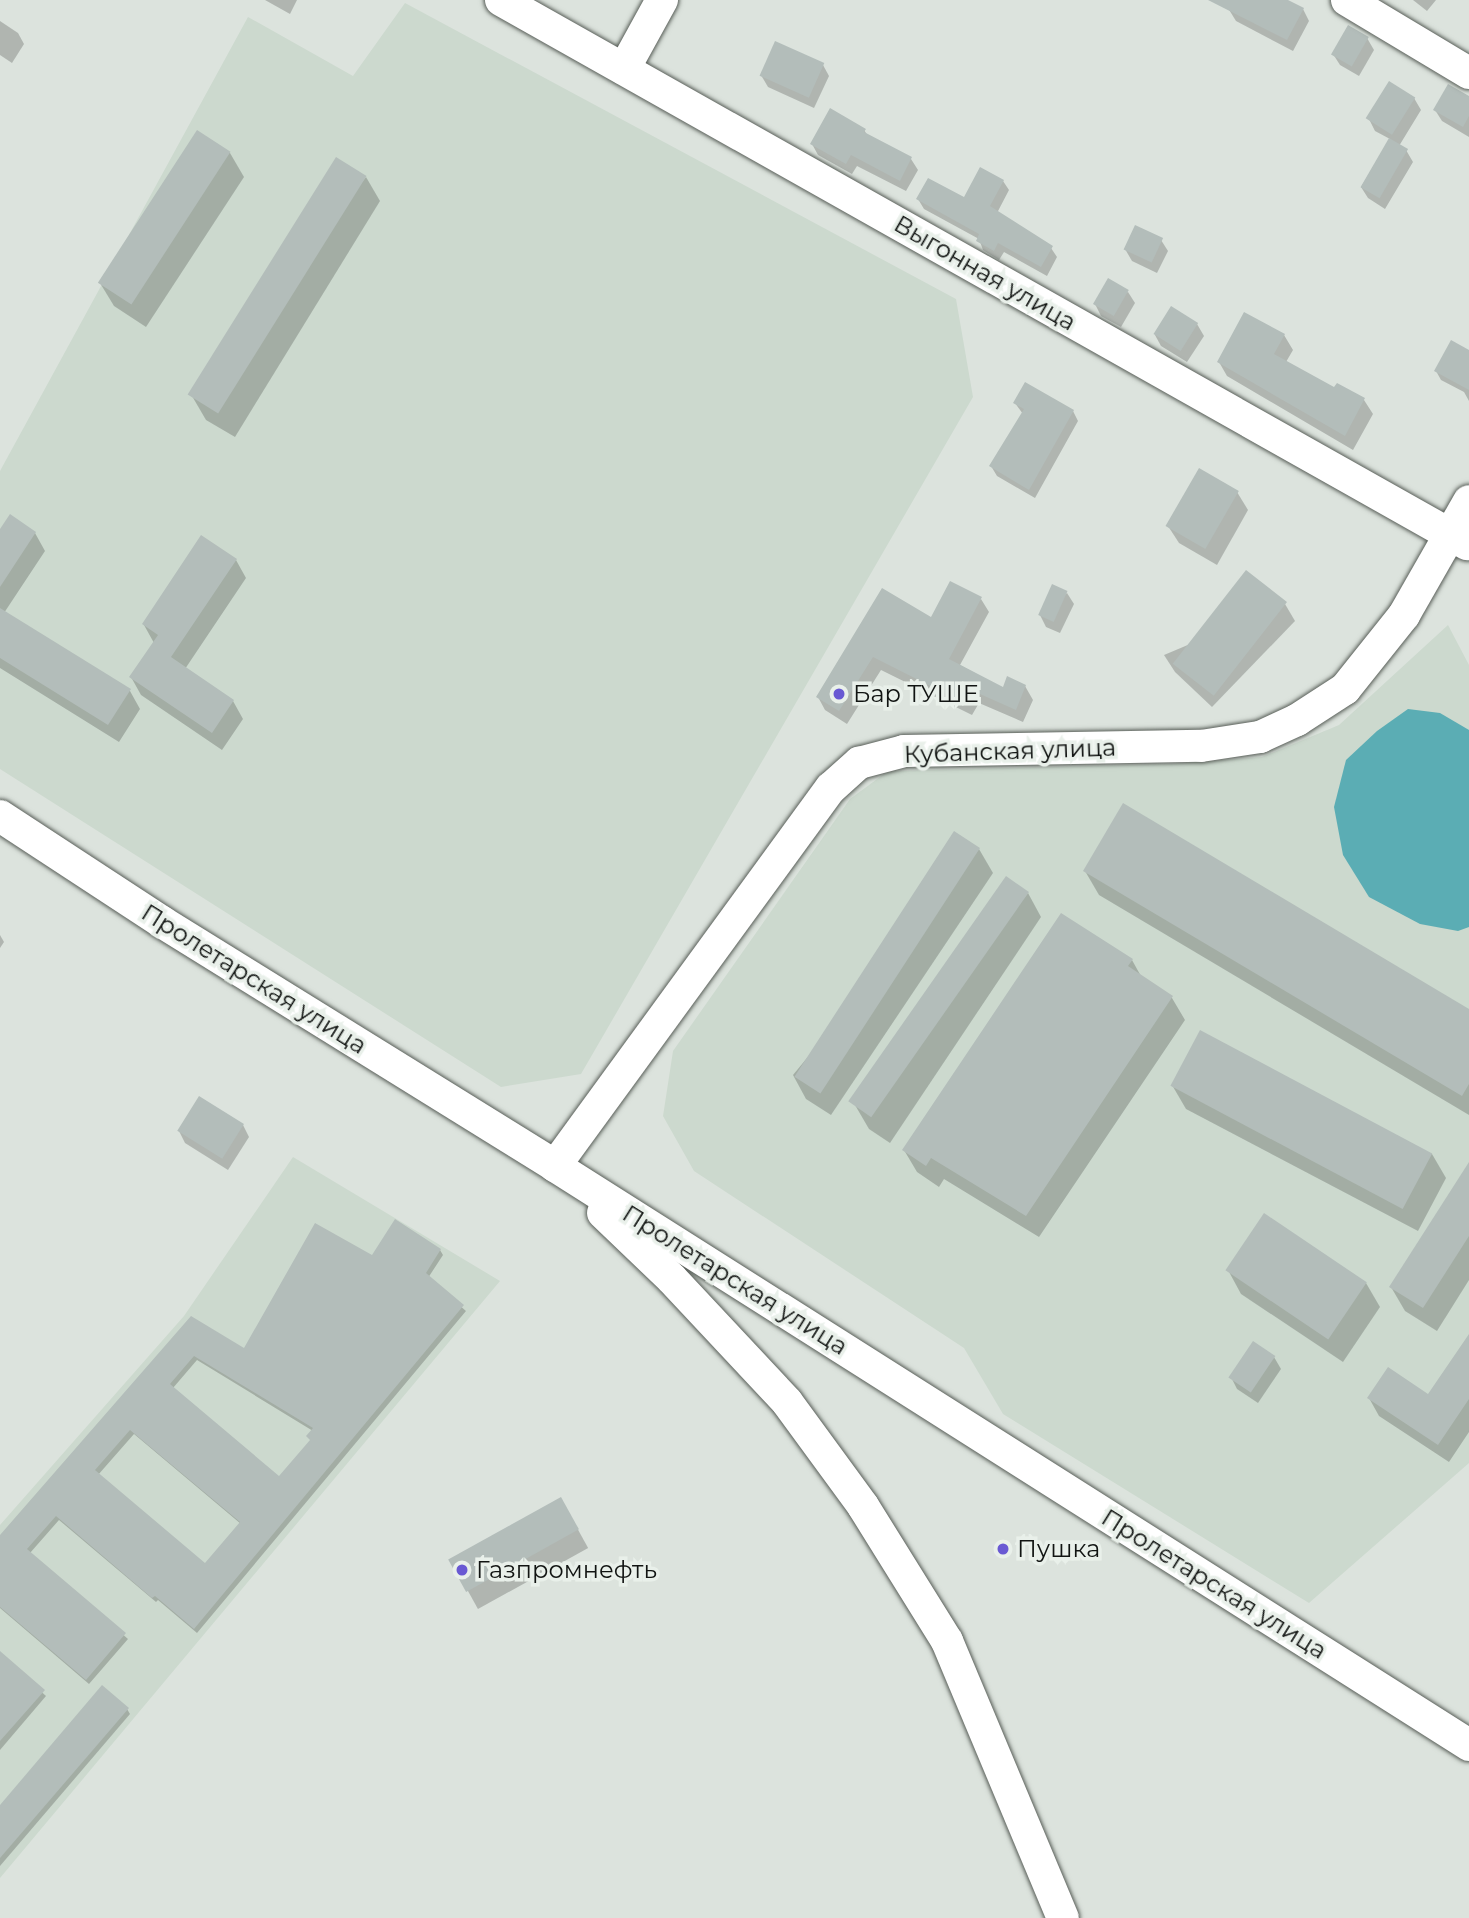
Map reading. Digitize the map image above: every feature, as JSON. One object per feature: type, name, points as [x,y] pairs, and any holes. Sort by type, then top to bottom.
[{"type":"street","name":"Выгонная улица","points":[[501,0],[1459,540]]},
{"type":"street","points":[[624,69],[662,0]]},
{"type":"street","points":[[1347,0],[1469,73]]},
{"type":"street","name":"Кубанская улица","points":[[555,1166],[831,788],[859,763],[904,751],[1201,746],[1260,737],[1297,720],[1345,689],[1459,540],[1469,502]]},
{"type":"street","name":"Пролетарская улица","points":[[0,816],[174,930],[555,1166],[1469,1745]]},
{"type":"street","points":[[555,1166],[672,1279],[787,1402],[863,1506],[947,1641],[1063,1918]]},
{"type":"shaded area","points":[[405,3],[956,299],[973,397],[581,1074],[501,1087],[0,769],[0,471],[248,17],[353,76]]},
{"type":"shaded area","points":[[1448,625],[1469,665],[1469,1463],[1309,1603],[1003,1414],[964,1348],[694,1171],[663,1116],[673,1051],[850,799],[888,771],[1170,764],[1262,757],[1339,725]]},
{"type":"shaded area","points":[[293,1157],[500,1281],[0,1878],[0,1525],[184,1316]]},
{"type":"water","points":[[1408,709],[1440,713],[1469,730],[1469,927],[1458,931],[1420,924],[1369,897],[1343,855],[1334,807],[1346,760],[1377,731]]},
{"type":"building","points":[[1208,0],[1288,0],[1304,8],[1287,40]]},
{"type":"building","points":[[1348,25],[1369,37],[1352,66],[1331,54]]},
{"type":"building","points":[[775,41],[824,63],[809,98],[760,76]]},
{"type":"building","points":[[1389,81],[1415,97],[1392,135],[1366,118]]},
{"type":"building","points":[[1448,84],[1469,96],[1469,116],[1463,127],[1433,110]]},
{"type":"building","points":[[830,108],[866,129],[864,132],[912,157],[900,181],[851,155],[846,164],[810,144]]},
{"type":"building","points":[[197,130],[231,152],[131,304],[98,283]]},
{"type":"building","points":[[1389,138],[1408,149],[1380,198],[1360,187]]},
{"type":"building","points":[[336,157],[367,176],[218,414],[188,394]]},
{"type":"building","points":[[980,167],[1004,180],[990,206],[1053,246],[1041,267],[998,243],[994,251],[976,241],[979,234],[916,199],[928,178],[964,197]]},
{"type":"building","points":[[1135,225],[1163,238],[1152,263],[1124,249]]},
{"type":"building","points":[[1108,278],[1129,290],[1114,316],[1093,304]]},
{"type":"building","points":[[1171,306],[1198,323],[1181,351],[1154,334]]},
{"type":"building","points":[[1244,312],[1285,334],[1274,354],[1334,387],[1337,383],[1365,398],[1345,436],[1217,362]]},
{"type":"building","points":[[1451,340],[1469,350],[1469,390],[1434,371]]},
{"type":"building","points":[[1025,382],[1074,410],[1029,490],[989,466],[1024,409],[1013,403]]},
{"type":"building","points":[[1199,468],[1239,491],[1205,549],[1166,526]]},
{"type":"building","points":[[10,514],[36,532],[0,587],[0,529]]},
{"type":"building","points":[[201,535],[237,559],[171,657],[234,700],[212,733],[129,677],[158,635],[142,624]]},
{"type":"building","points":[[1246,570],[1287,602],[1214,696],[1173,664]]},
{"type":"building","points":[[950,581],[982,597],[949,659],[1003,687],[1007,676],[1026,685],[1016,710],[971,690],[964,703],[873,657],[839,711],[816,697],[882,588],[931,617]]},
{"type":"building","points":[[1052,584],[1068,591],[1054,622],[1038,615]]},
{"type":"building","points":[[0,608],[131,689],[108,725],[0,658]]},
{"type":"building","points":[[1123,803],[1469,1009],[1469,1084],[1462,1096],[1083,871]]},
{"type":"building","points":[[954,831],[980,848],[820,1094],[794,1077]]},
{"type":"building","points":[[1006,876],[1029,892],[871,1117],[848,1101]]},
{"type":"building","points":[[1061,913],[1133,959],[1128,966],[1173,996],[1026,1216],[931,1158],[926,1166],[902,1150]]},
{"type":"building","points":[[1200,1030],[1432,1153],[1403,1209],[1170,1086]]},
{"type":"building","points":[[199,1096],[244,1124],[222,1159],[177,1131]]},
{"type":"building","points":[[1469,1162],[1469,1236],[1423,1308],[1389,1287]]},
{"type":"building","points":[[1264,1213],[1367,1282],[1328,1340],[1225,1270]]},
{"type":"building","points":[[395,1219],[441,1249],[426,1273],[464,1305],[194,1629],[155,1596],[152,1598],[56,1516],[27,1549],[126,1633],[86,1680],[0,1607],[0,1535],[191,1316],[244,1348],[315,1223],[372,1255]],"holes":[[[194,1356],[313,1428],[306,1436],[310,1440],[279,1476],[170,1384]],[[130,1430],[240,1522],[205,1563],[95,1470]]]},
{"type":"building","points":[[1469,1334],[1469,1399],[1438,1445],[1367,1398],[1388,1367],[1428,1394]]},
{"type":"building","points":[[1253,1341],[1275,1356],[1251,1393],[1228,1377]]},
{"type":"building","points":[[561,1497],[579,1529],[466,1592],[448,1560]]},
{"type":"building","points":[[0,1651],[45,1690],[0,1741]]},
{"type":"building","points":[[102,1685],[129,1708],[0,1858],[0,1805]]},
{"type":"place","name":"Бар ТУШЕ","points":[[839,694]]},
{"type":"place","name":"Пушка","points":[[1003,1549]]},
{"type":"place","name":"Газпромнефть","points":[[462,1570]]}]
